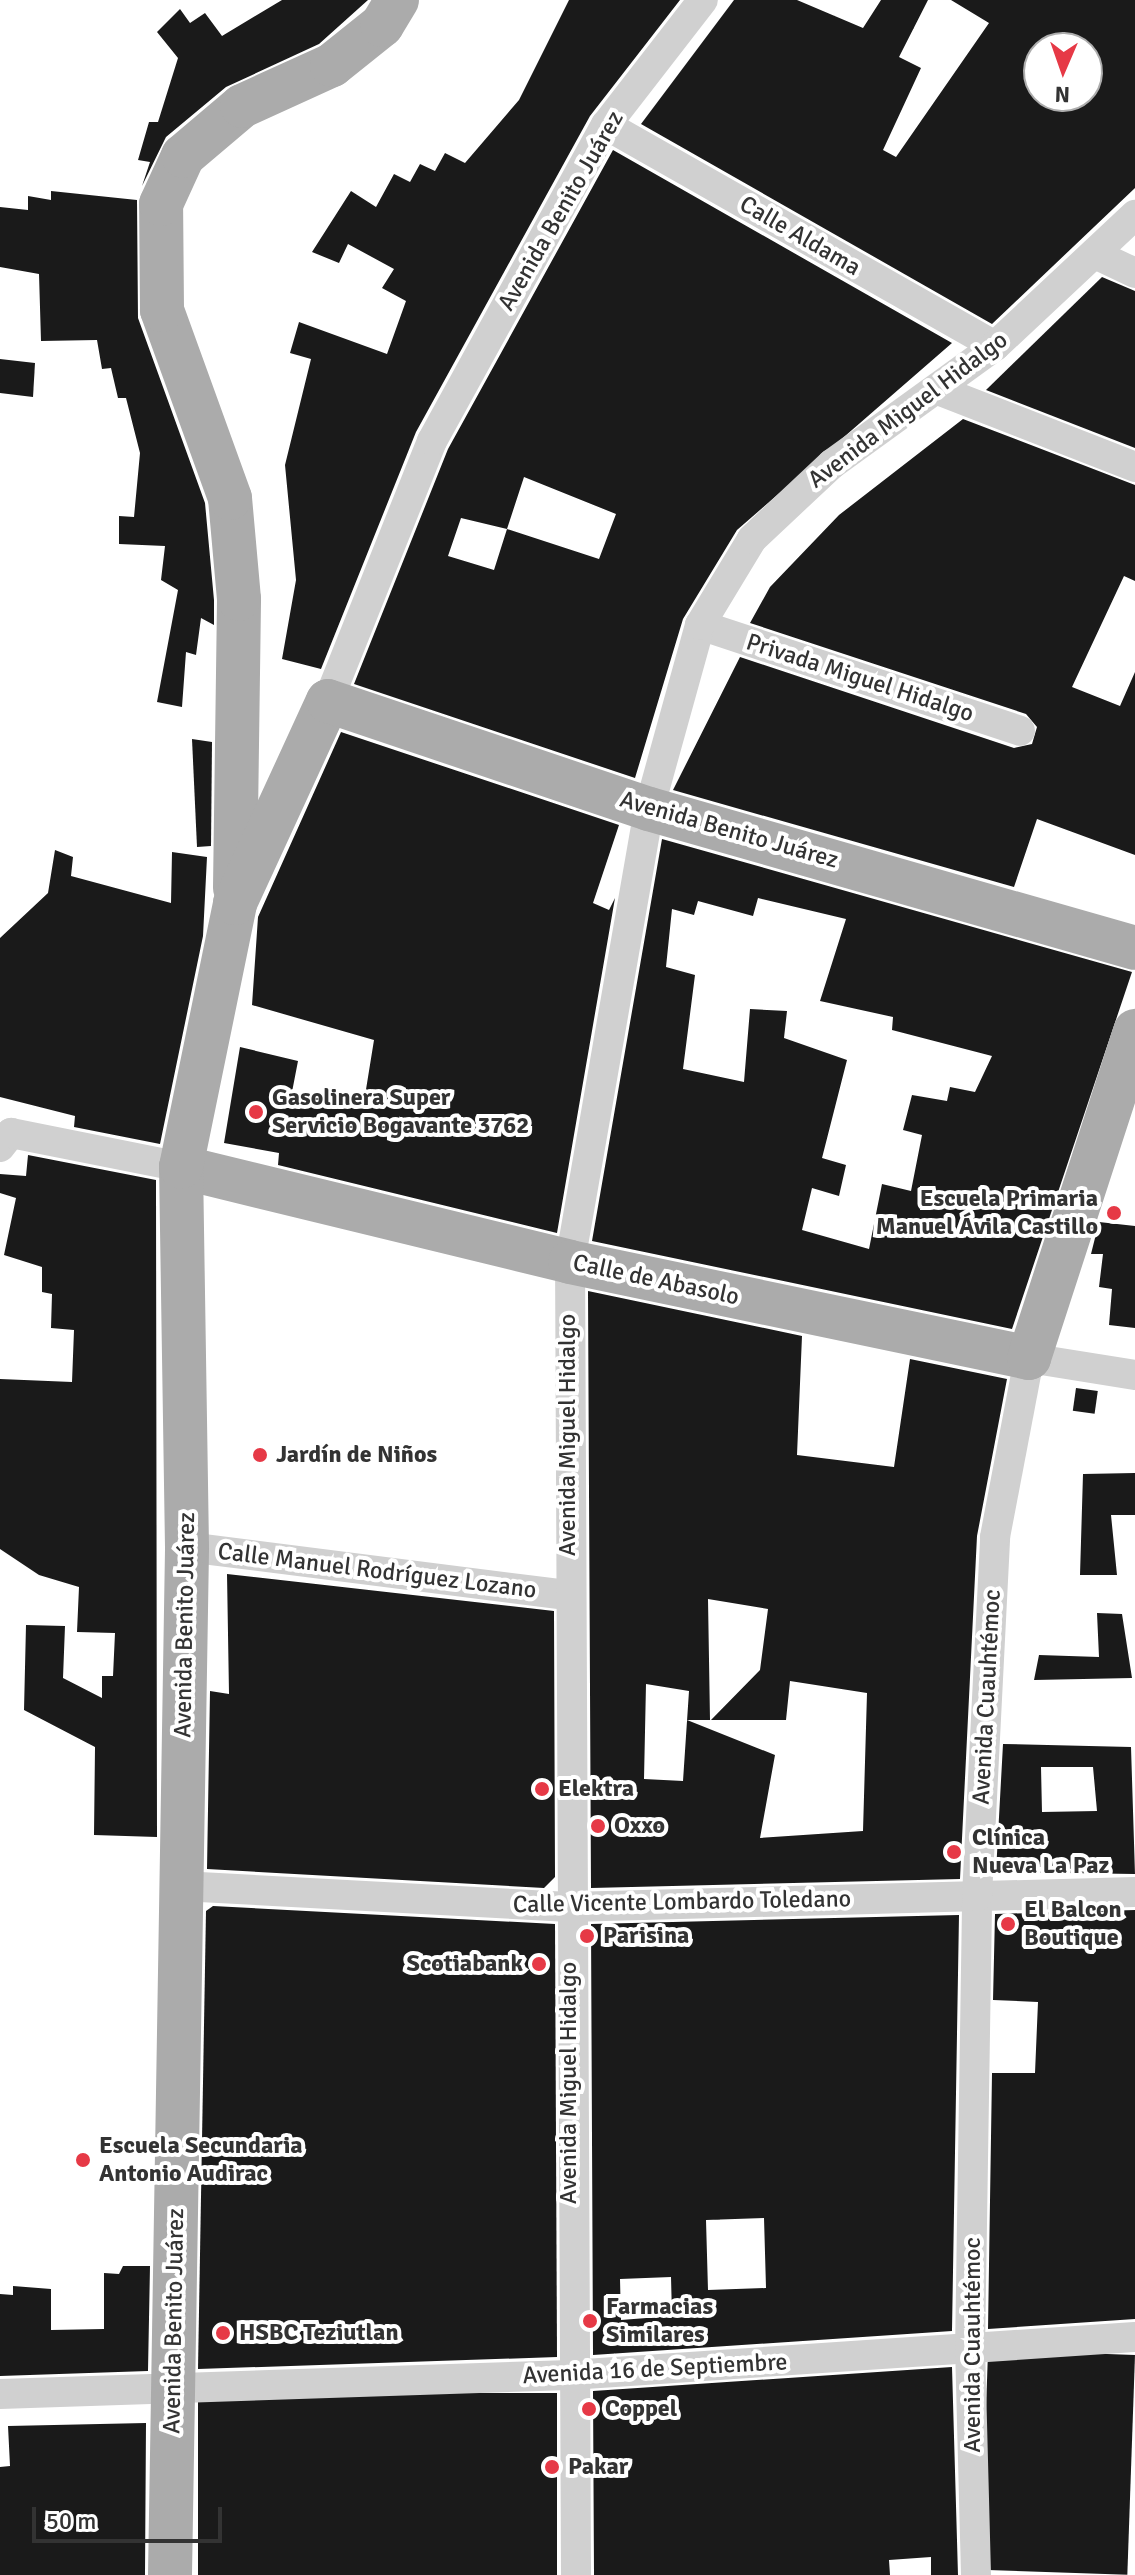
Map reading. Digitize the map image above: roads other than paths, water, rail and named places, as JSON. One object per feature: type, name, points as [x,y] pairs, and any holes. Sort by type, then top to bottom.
[{"type":"main road","points":[[235,903],[239,599],[230,498],[162,310],[161,204],[183,156],[242,106],[332,65],[382,25],[397,0]]},
{"type":"main road","name":"Avenida Benito Juárez","points":[[170,2575],[187,1547],[181,1167],[235,903],[328,701],[649,809],[1135,948]]},
{"type":"main road","name":"Avenida Cuauhtémoc","points":[[1029,1358],[1135,1031]]},
{"type":"main road","name":"Calle de Abasolo","points":[[181,1167],[570,1262],[1029,1358]]},
{"type":"street","name":"Avenida Benito Juárez","points":[[328,701],[432,441],[606,125],[703,0]]},
{"type":"street","name":"Calle Aldama","points":[[606,125],[995,346]]},
{"type":"street","name":"Avenida Miguel Hidalgo","points":[[576,2575],[570,2375],[567,1595],[570,1262],[649,809],[700,625],[752,539],[832,464],[995,346],[1099,252],[1135,215]]},
{"type":"street","points":[[1099,252],[1135,266]]},
{"type":"street","points":[[1099,252],[1135,273]]},
{"type":"street","points":[[938,390],[1135,467]]},
{"type":"street","name":"Privada Miguel Hidalgo","points":[[700,625],[1020,731]]},
{"type":"street","points":[[0,1147],[11,1133],[181,1167]]},
{"type":"street","name":"Calle de Abasolo","points":[[1029,1358],[1135,1375]]},
{"type":"street","name":"Avenida Cuauhtémoc","points":[[976,2575],[970,2351],[977,1896],[995,1537],[1029,1358]]},
{"type":"street","name":"Calle Manuel Rodríguez Lozano","points":[[187,1547],[567,1595]]},
{"type":"street","name":"Calle Vicente Lombardo Toledano","points":[[181,1886],[569,1907],[1135,1892]]},
{"type":"street","name":"Avenida 16 de Septiembre","points":[[0,2394],[173,2383],[570,2375],[970,2351],[1135,2337]]},
{"type":"place","name":"Gasolinera Super Servicio Bogavante 3762","points":[[256,1112]]},
{"type":"place","name":"Escuela Primaria Manuel Ávila Castillo","points":[[1114,1213]]},
{"type":"place","name":"Jardín de Niños","points":[[260,1455]]},
{"type":"place","name":"Elektra","points":[[542,1789]]},
{"type":"place","name":"Oxxo","points":[[598,1826]]},
{"type":"place","name":"Clínica Nueva La Paz","points":[[954,1852]]},
{"type":"place","name":"El Balcon Boutique","points":[[1008,1924]]},
{"type":"place","name":"Parisina","points":[[587,1936]]},
{"type":"place","name":"Scotiabank","points":[[539,1964]]},
{"type":"place","name":"Escuela Secundaria Antonio Audirac","points":[[83,2160]]},
{"type":"place","name":"Farmacias Similares","points":[[590,2321]]},
{"type":"place","name":"HSBC Teziutlan","points":[[223,2333]]},
{"type":"place","name":"Coppel","points":[[589,2409]]},
{"type":"place","name":"Pakar","points":[[552,2467]]}]
